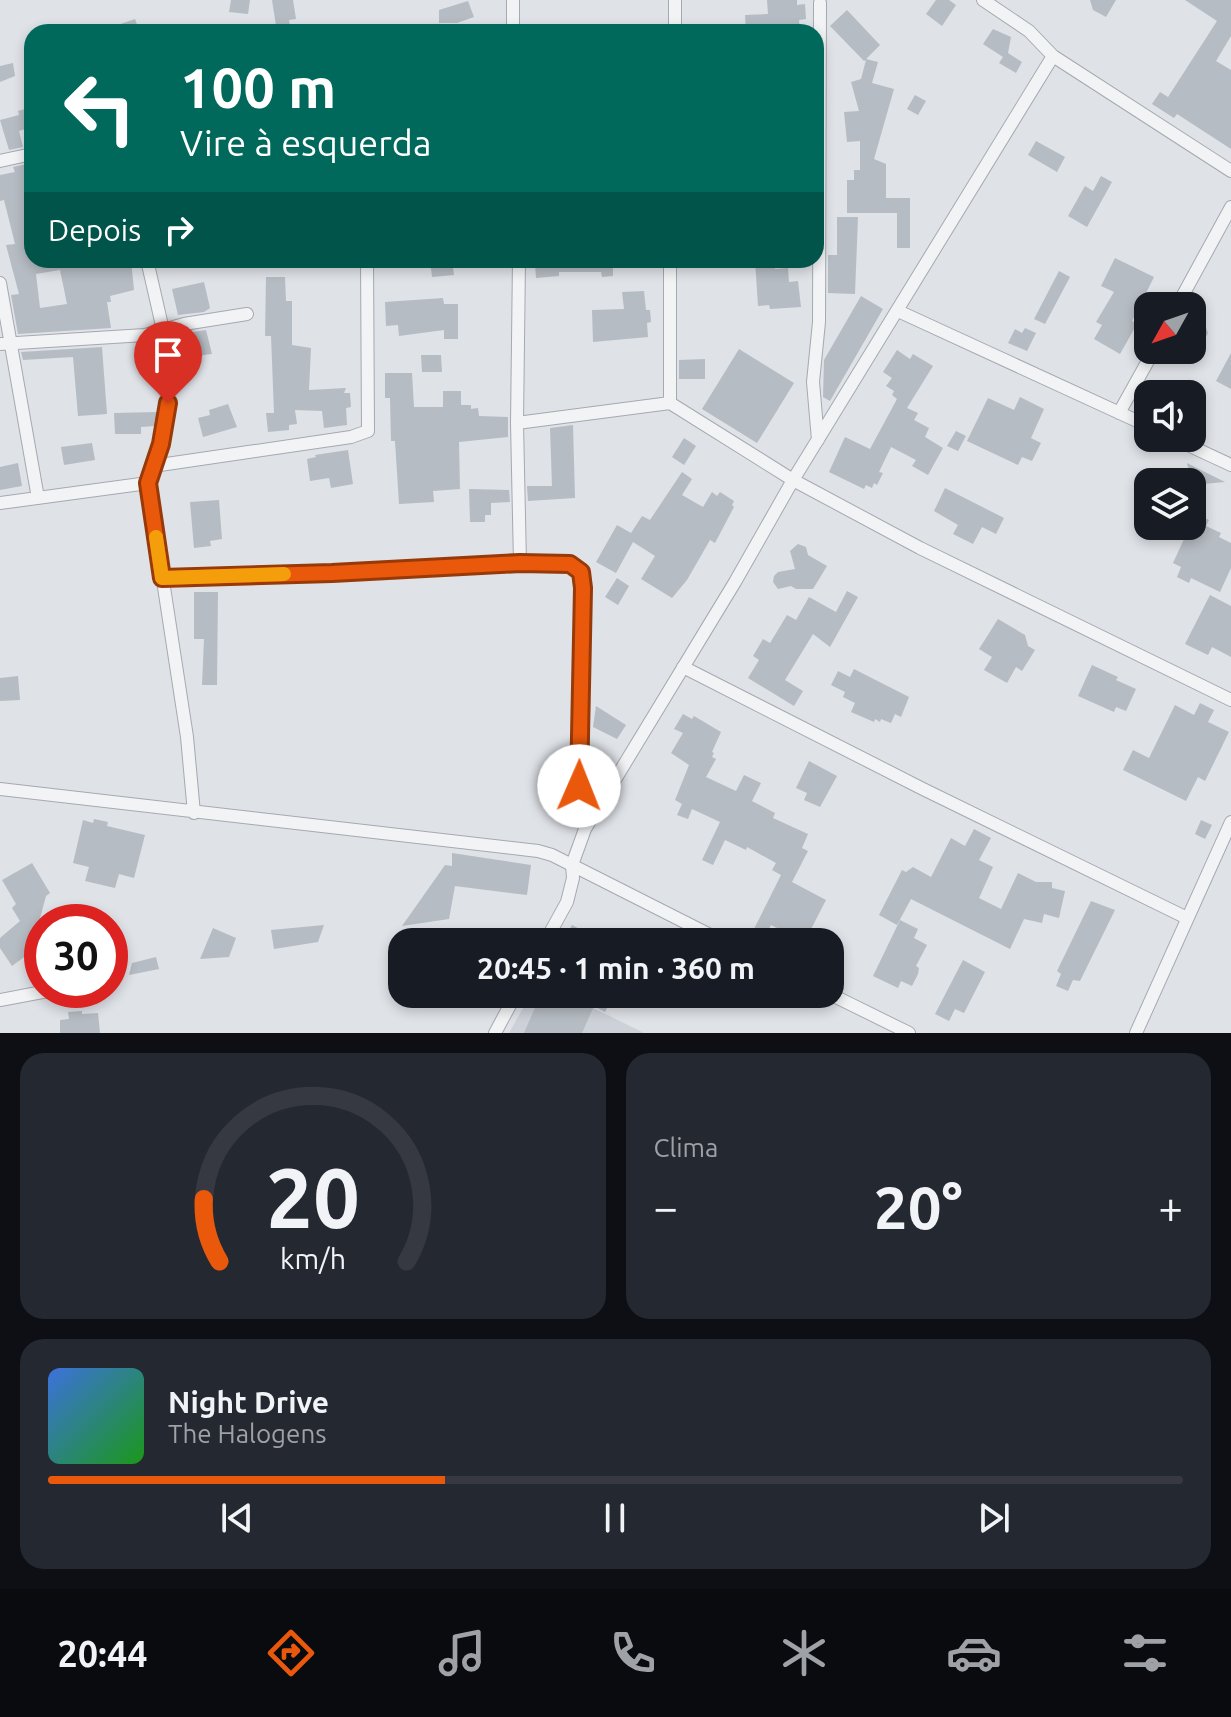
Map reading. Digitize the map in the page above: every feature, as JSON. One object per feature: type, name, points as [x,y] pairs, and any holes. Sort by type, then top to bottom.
[{"type":"street","points":[[513,0],[513,24]]},
{"type":"street","points":[[675,0],[675,24]]},
{"type":"street","points":[[983,0],[1029,31],[1053,56],[1231,171]]},
{"type":"street","points":[[820,3],[820,24]]},
{"type":"street","points":[[553,928],[567,902],[573,878],[572,865],[585,829],[793,480],[1053,56]]},
{"type":"street","points":[[0,161],[24,156]]},
{"type":"street","points":[[1185,292],[1231,207]]},
{"type":"street","points":[[149,268],[163,330],[163,371],[168,403],[165,426],[148,483],[187,737],[194,813]]},
{"type":"street","points":[[153,466],[351,437],[368,431],[367,268]]},
{"type":"street","points":[[519,268],[517,423],[520,563]]},
{"type":"street","points":[[670,268],[670,403]]},
{"type":"street","points":[[818,440],[813,382],[819,322],[819,268]]},
{"type":"street","points":[[0,283],[5,344],[38,498]]},
{"type":"street","points":[[898,311],[1134,420]]},
{"type":"street","points":[[5,344],[85,340],[163,330],[247,314]]},
{"type":"street","points":[[1119,413],[1146,364]]},
{"type":"street","points":[[517,423],[670,403],[793,480],[920,548],[1231,700]]},
{"type":"street","points":[[1203,452],[1231,465]]},
{"type":"street","points":[[0,503],[148,483]]},
{"type":"street","points":[[162,578],[520,563],[570,564],[578,568],[583,578],[579,786],[585,829]]},
{"type":"street","points":[[683,667],[1187,918]]},
{"type":"street","points":[[0,789],[538,851],[696,928]]},
{"type":"street","points":[[1136,1033],[1231,822]]},
{"type":"street","points":[[0,1000],[24,995]]},
{"type":"street","points":[[844,1001],[909,1033]]},
{"type":"street","points":[[495,1033],[508,1008]]},
{"type":"shaded area","points":[[523,1008],[593,1008],[644,1033],[509,1033]]},
{"type":"building","points":[[231,0],[250,0],[248,14],[229,12]]},
{"type":"building","points":[[272,0],[293,0],[296,19],[289,20],[290,24],[276,24]]},
{"type":"building","points":[[767,0],[797,0],[797,5],[805,4],[806,19],[799,20],[799,24],[746,24],[745,15],[768,14]]},
{"type":"building","points":[[936,0],[949,0],[956,5],[942,26],[926,14]]},
{"type":"building","points":[[1090,0],[1116,0],[1106,17],[1093,10]]},
{"type":"building","points":[[1185,0],[1231,0],[1231,36],[1216,61],[1231,70],[1231,149],[1177,114],[1174,118],[1152,104],[1160,92],[1168,97],[1217,21]]},
{"type":"building","points":[[468,1],[474,17],[457,23],[439,23],[439,10]]},
{"type":"building","points":[[847,10],[880,45],[866,59],[878,62],[872,83],[894,89],[874,159],[886,164],[886,198],[910,198],[910,248],[897,248],[897,213],[847,213],[847,180],[854,180],[854,170],[860,170],[860,141],[847,142],[844,112],[859,111],[851,82],[861,79],[866,60],[830,26]]},
{"type":"building","points":[[135,19],[137,24],[120,24]]},
{"type":"building","points":[[993,29],[1011,37],[1008,53],[1022,62],[1016,73],[999,63],[1003,57],[983,44]]},
{"type":"building","points":[[13,63],[15,76],[0,82],[0,66]]},
{"type":"building","points":[[915,95],[926,101],[918,115],[907,109]]},
{"type":"building","points":[[24,109],[24,129],[19,131],[23,147],[9,150],[0,120],[19,115],[18,111]]},
{"type":"building","points":[[1036,141],[1065,157],[1057,172],[1028,155]]},
{"type":"building","points":[[24,165],[24,268],[132,268],[134,290],[110,296],[111,302],[107,302],[111,328],[18,334],[11,295],[19,294],[6,245],[15,244],[4,200],[0,201],[0,175],[15,172],[13,167]],"holes":[[[60,270],[67,304],[40,308],[36,274]]]},
{"type":"building","points":[[1101,176],[1112,182],[1087,227],[1068,216],[1085,186],[1093,191]]},
{"type":"building","points":[[837,217],[858,217],[855,294],[828,293],[828,255],[837,255]]},
{"type":"building","points":[[1115,258],[1154,277],[1146,292],[1134,292],[1134,329],[1120,354],[1094,339],[1102,325],[1096,322],[1114,292],[1101,286]]},
{"type":"building","points":[[431,268],[453,268],[454,275],[432,277]]},
{"type":"building","points":[[535,268],[613,268],[613,276],[602,277],[601,272],[559,272],[559,276],[536,278]]},
{"type":"building","points":[[756,268],[788,268],[789,282],[798,281],[801,307],[770,309],[769,305],[758,306]]},
{"type":"building","points":[[1059,271],[1070,277],[1045,324],[1034,319]]},
{"type":"building","points":[[266,277],[285,277],[286,301],[292,301],[292,345],[311,348],[309,390],[346,388],[344,393],[350,393],[351,407],[346,408],[347,425],[324,428],[322,411],[295,410],[297,424],[289,425],[289,430],[268,432],[266,413],[274,413],[271,336],[265,336]]},
{"type":"building","points":[[204,282],[210,308],[204,312],[178,315],[172,289]]},
{"type":"building","points":[[644,291],[646,310],[650,310],[648,337],[593,342],[592,310],[624,309],[622,292]]},
{"type":"building","points":[[861,296],[883,309],[830,401],[823,397],[824,360]]},
{"type":"building","points":[[443,298],[444,304],[458,304],[458,339],[444,339],[444,330],[399,336],[398,325],[386,326],[385,302]]},
{"type":"building","points":[[1025,328],[1036,333],[1027,351],[1008,343],[1015,329],[1022,333]]},
{"type":"building","points":[[206,330],[212,354],[188,357],[186,333]]},
{"type":"building","points":[[102,347],[107,414],[78,416],[73,357],[23,360],[21,352]]},
{"type":"building","points":[[739,349],[794,383],[757,443],[702,409]]},
{"type":"building","points":[[897,350],[910,359],[913,354],[933,366],[907,408],[918,413],[914,420],[929,428],[925,437],[943,448],[928,475],[912,466],[916,460],[891,447],[879,472],[883,473],[877,485],[874,483],[872,488],[866,485],[864,489],[829,472],[845,437],[870,449],[897,399],[892,395],[894,391],[886,386],[892,378],[883,372]]},
{"type":"building","points":[[1231,353],[1231,389],[1216,381]]},
{"type":"building","points":[[421,355],[441,355],[442,372],[422,372]]},
{"type":"building","points":[[705,359],[705,379],[679,379],[679,360]]},
{"type":"building","points":[[385,373],[412,373],[414,407],[443,407],[443,391],[461,391],[461,405],[478,408],[479,416],[508,417],[508,437],[459,442],[460,489],[433,491],[434,502],[399,504],[395,441],[391,441],[390,398],[385,398]]},
{"type":"building","points":[[1020,397],[1044,409],[1031,438],[1041,443],[1032,461],[1022,457],[1018,465],[967,441],[988,398],[1014,410]]},
{"type":"building","points":[[228,404],[237,427],[203,437],[198,418],[210,415],[209,410]]},
{"type":"building","points":[[157,412],[155,426],[141,427],[141,434],[115,434],[114,413]]},
{"type":"building","points":[[573,425],[575,498],[528,501],[527,486],[552,486],[550,428]]},
{"type":"building","points":[[956,431],[966,436],[958,451],[947,446]]},
{"type":"building","points":[[684,438],[696,446],[684,465],[672,457]]},
{"type":"building","points":[[92,443],[95,460],[64,465],[61,447]]},
{"type":"building","points":[[348,450],[353,484],[331,488],[329,478],[310,481],[307,459]]},
{"type":"building","points":[[18,463],[22,486],[0,490],[0,467]]},
{"type":"building","points":[[682,472],[692,479],[682,495],[703,507],[712,492],[717,496],[720,492],[734,501],[734,507],[715,543],[710,540],[687,580],[672,598],[641,579],[655,556],[633,542],[616,573],[596,562],[617,525],[631,533],[642,516],[650,520]]},
{"type":"building","points":[[1206,472],[1225,482],[1206,484]]},
{"type":"building","points":[[945,488],[1004,518],[996,534],[982,527],[973,544],[953,534],[958,525],[934,511]]},
{"type":"building","points":[[469,489],[509,490],[510,502],[491,503],[491,515],[485,515],[485,522],[470,522]]},
{"type":"building","points":[[219,500],[222,539],[210,541],[211,546],[194,548],[190,502]]},
{"type":"building","points":[[1206,526],[1221,533],[1219,537],[1231,543],[1231,568],[1220,592],[1191,578],[1189,583],[1177,577],[1181,567],[1173,563],[1184,540],[1206,540]]},
{"type":"building","points":[[798,544],[806,547],[808,555],[827,566],[813,589],[791,586],[778,589],[773,582],[774,576],[778,572],[795,569],[790,551]]},
{"type":"building","points":[[617,578],[629,586],[618,605],[605,597]]},
{"type":"building","points":[[847,591],[858,597],[830,647],[813,634],[785,680],[803,691],[794,706],[748,678],[759,660],[753,656],[763,639],[770,643],[787,615],[796,620],[809,597],[836,612]]},
{"type":"building","points":[[194,592],[218,592],[217,685],[202,685],[204,639],[194,639]]},
{"type":"building","points":[[1210,595],[1231,606],[1231,657],[1212,647],[1208,655],[1185,644]]},
{"type":"building","points":[[998,619],[1025,635],[1028,646],[1035,650],[1022,671],[1016,667],[1007,683],[984,670],[992,657],[979,649]]},
{"type":"building","points":[[1092,665],[1136,689],[1126,711],[1116,707],[1114,712],[1078,696]]},
{"type":"building","points":[[854,669],[909,697],[901,717],[895,714],[891,723],[881,719],[874,722],[851,712],[855,703],[843,697],[845,692],[831,685],[838,671],[850,677]]},
{"type":"building","points":[[18,676],[20,700],[0,701],[0,678]]},
{"type":"building","points":[[1200,703],[1214,710],[1208,722],[1229,732],[1205,781],[1198,777],[1186,801],[1123,770],[1133,750],[1149,758],[1175,705],[1194,715]]},
{"type":"building","points":[[596,706],[626,725],[617,739],[593,727]]},
{"type":"building","points":[[683,714],[692,719],[694,716],[721,732],[712,752],[712,757],[716,759],[706,777],[736,791],[744,775],[761,783],[752,801],[775,813],[773,818],[808,834],[802,848],[808,851],[792,882],[826,900],[812,928],[777,928],[771,925],[770,928],[754,928],[781,875],[772,870],[776,863],[747,847],[746,850],[725,840],[713,865],[702,860],[720,822],[692,809],[688,819],[677,815],[682,804],[675,800],[689,765],[671,753],[683,733],[674,729]]},
{"type":"building","points":[[809,761],[837,776],[820,807],[804,800],[807,793],[796,788]]},
{"type":"building","points":[[94,819],[108,822],[107,826],[145,835],[134,878],[119,874],[115,888],[85,881],[89,867],[73,863],[83,820],[93,823]]},
{"type":"building","points":[[1201,820],[1212,825],[1205,839],[1195,834]]},
{"type":"building","points":[[974,829],[991,838],[979,860],[993,867],[979,898],[1001,909],[1018,873],[1036,882],[1052,882],[1052,888],[1065,891],[1059,918],[1044,914],[1042,923],[1024,919],[1010,949],[911,899],[897,925],[879,915],[902,870],[906,872],[913,867],[931,877],[951,838],[965,846]]},
{"type":"building","points":[[452,853],[531,865],[527,895],[455,886],[449,919],[402,926],[445,865],[452,866]]},
{"type":"building","points":[[32,863],[50,893],[44,904],[24,904],[24,957],[12,966],[0,948],[0,938],[20,921],[12,908],[16,904],[2,880]]},
{"type":"building","points":[[1091,901],[1115,910],[1080,981],[1073,980],[1068,991],[1056,986],[1061,974],[1057,971]]},
{"type":"building","points":[[900,920],[918,929],[914,938],[927,945],[916,966],[919,968],[918,974],[912,986],[901,981],[898,988],[873,976]]},
{"type":"building","points":[[324,925],[318,942],[274,949],[271,930]]},
{"type":"building","points":[[213,928],[236,938],[229,957],[200,959]]},
{"type":"building","points":[[156,957],[159,969],[129,975],[132,963]]},
{"type":"building","points":[[963,960],[985,972],[964,1013],[955,1009],[949,1021],[935,1014]]},
{"type":"building","points":[[535,1008],[593,1008],[582,1033],[524,1033]]},
{"type":"building","points":[[82,1011],[82,1014],[98,1013],[100,1033],[60,1033],[60,1020],[69,1019],[68,1012]]},
{"type":"slow traffic","points":[[156,537],[162,578],[284,574]]},
{"type":"route","points":[[168,403],[161,444],[148,483],[162,578],[520,563],[570,564],[578,568],[583,578],[579,786]]}]
